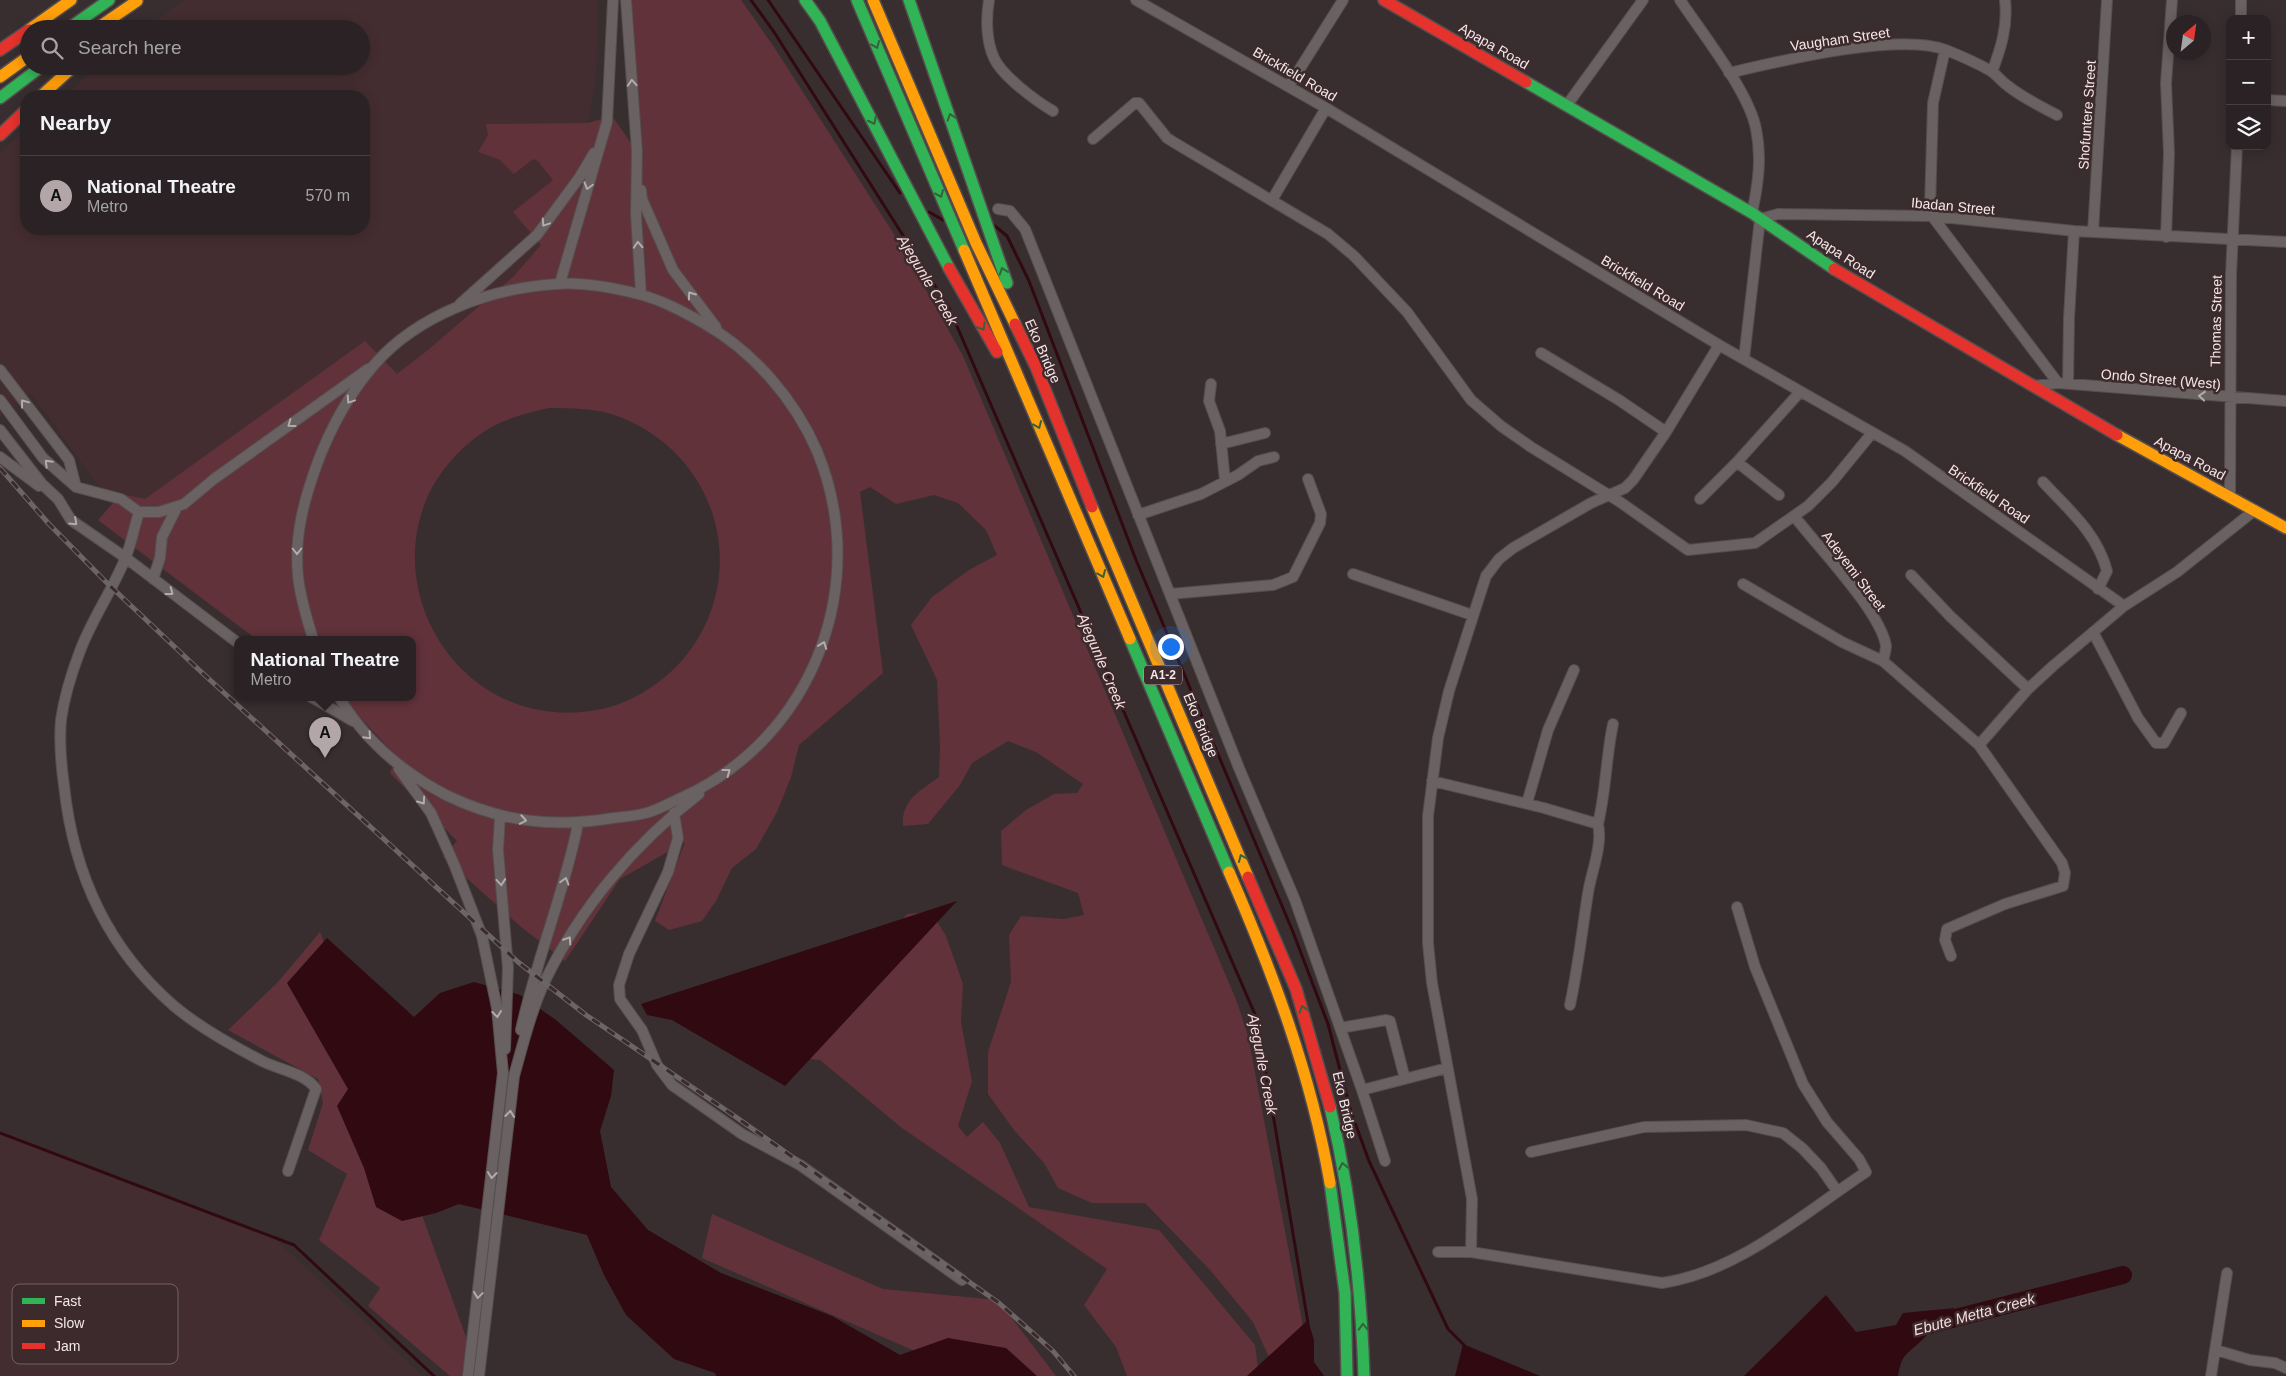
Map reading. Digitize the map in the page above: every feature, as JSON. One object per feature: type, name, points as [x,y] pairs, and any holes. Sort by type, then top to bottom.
[{"type":"main road","points":[[42,20],[71,0]]},
{"type":"main road","points":[[81,20],[109,0]]},
{"type":"main road","points":[[805,0],[820,21],[851,78],[972,311],[1029,405]]},
{"type":"main road","name":"A1-2","points":[[857,0],[1252,925],[1298,1047],[1312,1099],[1337,1224],[1347,1349],[1346,1376]]},
{"type":"main road","name":"Eko Bridge","points":[[873,0],[976,243],[1036,367],[1068,452],[1296,988],[1316,1050],[1335,1124],[1351,1214],[1363,1323],[1364,1376]]},
{"type":"main road","points":[[909,0],[1036,367]]},
{"type":"main road","name":"Apapa Road","points":[[1384,0],[1756,216],[1905,312],[2164,462],[2286,528]]},
{"type":"main road","points":[[109,20],[137,1]]},
{"type":"main road","points":[[119,20],[137,1]]},
{"type":"main road","points":[[0,50],[20,36]]},
{"type":"main road","points":[[0,76],[20,62]]},
{"type":"main road","points":[[0,98],[30,75]]},
{"type":"main road","points":[[48,90],[64,75]]},
{"type":"main road","points":[[0,135],[20,116]]},
{"type":"street","points":[[560,283],[607,122],[613,0]]},
{"type":"street","points":[[508,1074],[545,982],[585,914],[623,863],[674,813],[753,752],[787,713],[816,663],[826,636],[834,603],[837,534],[832,500],[817,451],[793,406],[760,366],[721,333],[699,308],[673,270],[642,199],[626,0]]},
{"type":"street","points":[[989,0],[986,14],[994,60],[1006,74],[1053,110]]},
{"type":"street","name":"Brickfield Road","points":[[1136,0],[1289,86],[1719,345],[1905,451],[2124,606]]},
{"type":"street","points":[[1289,86],[1343,0]]},
{"type":"street","points":[[1567,105],[1643,0]]},
{"type":"street","points":[[1680,0],[1729,73],[1749,107],[1756,127],[1760,169],[1744,359]]},
{"type":"street","points":[[1992,72],[2004,41],[2007,13],[2005,0]]},
{"type":"street","name":"Shofuntere Street","points":[[2093,232],[2107,0]]},
{"type":"street","points":[[2166,238],[2169,153],[2166,83],[2172,0]]},
{"type":"street","points":[[2241,0],[2241,15]]},
{"type":"street","name":"Vaugham Street","points":[[1729,73],[1772,63],[1869,47],[1907,45],[1945,50],[1992,72],[2008,86],[2057,115]]},
{"type":"street","points":[[1945,50],[1933,103],[1930,208],[1932,216],[2063,384]]},
{"type":"street","points":[[2271,100],[2286,101]]},
{"type":"street","points":[[1093,139],[1135,103],[1139,103],[1167,138],[1328,234],[1354,256],[1407,312],[1449,371],[1478,406],[1501,426],[1622,504],[1692,552],[1755,543],[1795,517],[1832,482],[1872,433]]},
{"type":"street","points":[[1272,200],[1326,108]]},
{"type":"street","points":[[456,308],[537,235],[579,178],[602,139]]},
{"type":"street","name":"Thomas Street","points":[[2230,496],[2229,398],[2232,240],[2237,150]]},
{"type":"street","points":[[637,151],[636,215],[641,294]]},
{"type":"street","points":[[998,209],[1010,211],[1025,229],[1239,768],[1295,900],[1385,1161]]},
{"type":"street","name":"Ibadan Street","points":[[1756,216],[1778,214],[1932,216],[2074,231],[2166,238],[2286,242]]},
{"type":"street","points":[[2063,384],[2074,231]]},
{"type":"street","points":[[2,403],[43,458],[76,487],[121,500],[139,512],[159,512],[177,507],[373,365],[391,348],[422,326],[456,308],[505,291],[560,283],[641,294],[680,310],[721,333]]},
{"type":"street","points":[[1471,1252],[1472,1199],[1432,983],[1428,943],[1428,816],[1438,738],[1472,615],[1486,576],[1499,559],[1513,548],[1607,495],[1625,488],[1639,474],[1719,345]]},
{"type":"street","points":[[1540,353],[1619,400],[1666,432]]},
{"type":"street","points":[[312,636],[301,600],[297,573],[298,530],[308,489],[326,440],[373,365]]},
{"type":"street","points":[[0,370],[69,460],[76,487]]},
{"type":"street","points":[[1211,384],[1209,401],[1220,431],[1225,481]]},
{"type":"street","name":"Ondo Street (West)","points":[[2034,386],[2063,384],[2286,401]]},
{"type":"street","points":[[1700,499],[1737,462],[1800,392]]},
{"type":"street","points":[[0,430],[42,484],[58,499],[71,520],[126,558],[234,640]]},
{"type":"street","points":[[1221,444],[1265,433]]},
{"type":"street","points":[[0,457],[58,499]]},
{"type":"street","points":[[1138,515],[1201,494],[1238,475],[1258,461],[1274,457]]},
{"type":"street","points":[[1737,462],[1779,495]]},
{"type":"street","points":[[1170,594],[1273,585],[1292,577],[1320,523],[1321,514],[1308,479]]},
{"type":"street","points":[[2043,482],[2088,529],[2099,547],[2107,571],[2098,589]]},
{"type":"street","points":[[153,579],[160,558],[162,537],[177,507]]},
{"type":"street","points":[[1979,746],[2028,690],[2093,632],[2124,606],[2177,572],[2255,510]]},
{"type":"street","points":[[139,512],[126,558],[80,652],[61,720],[61,755],[66,810],[76,858],[90,892],[112,934],[147,979],[174,1006],[241,1050],[310,1081],[316,1089],[288,1170]]},
{"type":"street","name":"Adeyemi Street","points":[[1795,517],[1859,597],[1874,619],[1886,646],[1883,661]]},
{"type":"street","points":[[1353,574],[1472,615]]},
{"type":"street","points":[[1911,574],[1950,616],[2028,690]]},
{"type":"street","points":[[1743,584],[1842,642],[1883,661],[1979,746],[2062,863],[2063,886],[2005,904],[1947,929],[1945,940],[1951,956]]},
{"type":"street","points":[[2093,632],[2138,718],[2156,743],[2164,743],[2181,713]]},
{"type":"street","points":[[1527,803],[1548,730],[1574,670]]},
{"type":"street","points":[[317,701],[353,721],[394,761],[431,813],[482,936],[508,1074]]},
{"type":"street","points":[[341,701],[353,721]]},
{"type":"street","points":[[1570,1005],[1583,940],[1588,893],[1598,843],[1598,824],[1605,794],[1612,724]]},
{"type":"street","points":[[394,761],[436,789],[462,803],[500,816],[543,823],[578,824],[648,813],[712,784]]},
{"type":"street","points":[[1432,781],[1527,803],[1598,824]]},
{"type":"street","points":[[674,813],[678,838],[668,872],[629,954],[619,985],[620,998],[642,1030],[657,1065],[672,1085],[700,1105],[742,1134],[800,1165],[962,1280]]},
{"type":"street","points":[[480,1376],[495,1250],[508,1074],[508,968],[498,850],[500,816]]},
{"type":"street","points":[[468,1376],[508,1074],[534,977],[570,865],[578,824]]},
{"type":"street","points":[[1438,1252],[1471,1252],[1662,1282],[1676,1280],[1755,1248],[1866,1172],[1859,1159],[1826,1122],[1804,1084],[1755,967],[1737,907]]},
{"type":"street","points":[[1340,1028],[1386,1020],[1390,1021],[1405,1078]]},
{"type":"street","points":[[1362,1090],[1447,1068]]},
{"type":"street","points":[[1531,1152],[1644,1127],[1746,1125],[1783,1133],[1802,1148],[1821,1168],[1837,1191]]},
{"type":"street","points":[[2211,1376],[2227,1273]]},
{"type":"street","points":[[2216,1350],[2250,1360],[2275,1363],[2286,1368]]},
{"type":"shaded area","points":[[185,0],[598,0],[596,73],[588,123],[487,124],[488,135],[478,152],[500,160],[537,155],[557,179],[549,248],[436,356],[149,504],[122,500],[97,484],[31,393],[0,418],[0,153],[20,135],[20,235],[370,235],[370,90],[71,90],[88,75],[370,75],[370,20],[156,20]]},
{"type":"shaded area","points":[[629,0],[741,0],[774,47],[899,242],[963,356],[1237,1002],[1248,1036],[1303,1326],[1273,1366],[1253,1322],[1211,1271],[1145,1203],[1092,1203],[1058,1188],[1044,1163],[1014,1130],[988,1094],[988,1052],[1011,982],[1009,935],[1021,916],[1064,919],[1084,915],[1078,893],[1002,865],[1001,831],[1026,810],[1054,794],[1077,793],[1083,784],[1036,752],[1008,741],[972,763],[960,785],[928,824],[903,826],[905,809],[913,797],[939,777],[940,747],[937,680],[911,625],[932,597],[969,570],[997,555],[986,530],[958,503],[934,495],[896,504],[870,487],[860,492],[883,673],[799,745],[791,777],[777,812],[756,849],[732,868],[716,901],[702,921],[669,930],[655,921],[685,842],[620,879],[565,961],[520,926],[443,857],[457,841],[390,773],[396,756],[356,713],[339,701],[416,701],[416,636],[252,636],[98,520],[121,494],[145,499],[365,341],[397,374],[513,277],[541,245],[513,212],[553,180],[538,161],[533,159],[514,174],[500,160],[478,152],[488,135],[486,124],[588,123],[612,116],[638,153]],"holes":[[[549,408],[585,409],[620,417],[655,436],[683,462],[704,492],[716,526],[720,562],[715,599],[701,634],[677,666],[642,693],[623,703],[602,709],[544,711],[495,694],[455,662],[428,620],[416,572],[419,522],[441,474],[482,433],[506,420],[523,414]]]},
{"type":"shaded area","points":[[957,901],[785,1086],[672,1020],[647,1015],[641,1004]]},
{"type":"shaded area","points":[[931,912],[946,936],[963,984],[961,1022],[972,1081],[958,1126],[967,1137],[983,1122],[1000,1143],[1029,1207],[1159,1230],[1255,1345],[1259,1376],[1127,1376],[1116,1347],[1084,1305],[1107,1269],[902,1128],[820,1060],[794,1057],[907,914]]},
{"type":"shaded area","points":[[320,932],[480,1376],[450,1376],[368,1306],[380,1288],[319,1240],[347,1174],[308,1150],[323,1103],[318,1079],[228,1030],[277,983]]},
{"type":"shaded area","points":[[327,938],[414,1017],[440,993],[474,982],[520,995],[556,1020],[614,1070],[611,1096],[600,1131],[611,1187],[648,1230],[721,1273],[832,1316],[900,1355],[948,1338],[1006,1348],[1037,1376],[716,1376],[715,1373],[674,1359],[626,1315],[604,1275],[587,1235],[459,1204],[436,1213],[402,1221],[376,1207],[364,1168],[337,1106],[348,1089],[287,983]]},
{"type":"shaded area","points":[[0,1130],[273,1237],[423,1376],[0,1376]]},
{"type":"shaded area","points":[[712,1214],[883,1289],[998,1300],[1056,1376],[972,1376],[702,1258]]},
{"type":"shaded area","points":[[1826,1295],[1856,1332],[1896,1325],[1903,1313],[1955,1308],[1941,1319],[1904,1357],[1898,1376],[1744,1376]]},
{"type":"shaded area","points":[[1308,1320],[1314,1340],[1314,1362],[1324,1376],[1247,1376]]},
{"type":"shaded area","points":[[1463,1344],[1540,1376],[1455,1376]]},
{"type":"waterway","name":"Ajegunle Creek","points":[[751,0],[774,32],[949,308],[1257,1019],[1308,1323]]},
{"type":"waterway","points":[[768,0],[900,193]]},
{"type":"waterway","points":[[929,212],[943,220]]},
{"type":"waterway","points":[[995,226],[1007,236],[1029,281],[1136,560],[1293,932],[1328,1024],[1351,1112],[1369,1161],[1448,1329],[1464,1345]]},
{"type":"waterway","points":[[0,1133],[294,1245],[434,1376]]},
{"type":"waterway","name":"Ebute Metta Creek","points":[[1913,1329],[2123,1275]]},
{"type":"railway","points":[[0,468],[49,524],[107,583],[518,962],[586,1015],[733,1115],[999,1303],[1053,1351],[1074,1376]]},
{"type":"traffic: fast","points":[[81,20],[109,0]]},
{"type":"traffic: fast","points":[[805,0],[820,21],[949,268]]},
{"type":"traffic: fast","points":[[857,0],[964,250]]},
{"type":"traffic: fast","points":[[909,0],[1007,283]]},
{"type":"traffic: fast","points":[[0,98],[30,75]]},
{"type":"traffic: fast","points":[[1526,82],[1752,213],[1834,269]]},
{"type":"traffic: fast","points":[[1130,639],[1229,872]]},
{"type":"traffic: fast","points":[[1330,1107],[1344,1173],[1354,1240],[1364,1376]]},
{"type":"traffic: fast","points":[[1330,1183],[1345,1293],[1347,1376]]},
{"type":"traffic: slow","points":[[43,20],[71,0]]},
{"type":"traffic: slow","points":[[873,0],[976,243],[1015,324]]},
{"type":"traffic: slow","points":[[109,20],[137,1]]},
{"type":"traffic: slow","points":[[0,77],[20,63]]},
{"type":"traffic: slow","points":[[48,90],[64,75]]},
{"type":"traffic: slow","points":[[964,250],[1130,639]]},
{"type":"traffic: slow","points":[[2117,435],[2286,528]]},
{"type":"traffic: slow","points":[[1092,507],[1248,877]]},
{"type":"traffic: slow","points":[[1229,872],[1261,948],[1289,1024],[1312,1103],[1330,1183]]},
{"type":"traffic: jam","points":[[1384,0],[1526,82]]},
{"type":"traffic: jam","points":[[0,50],[20,36]]},
{"type":"traffic: jam","points":[[0,135],[20,116]]},
{"type":"traffic: jam","points":[[949,268],[997,352]]},
{"type":"traffic: jam","points":[[1834,269],[2117,435]]},
{"type":"traffic: jam","points":[[1015,324],[1036,367],[1092,507]]},
{"type":"traffic: jam","points":[[1248,877],[1296,989],[1330,1107]]},
{"type":"place","name":"National Theatre","points":[[325,758]]}]
